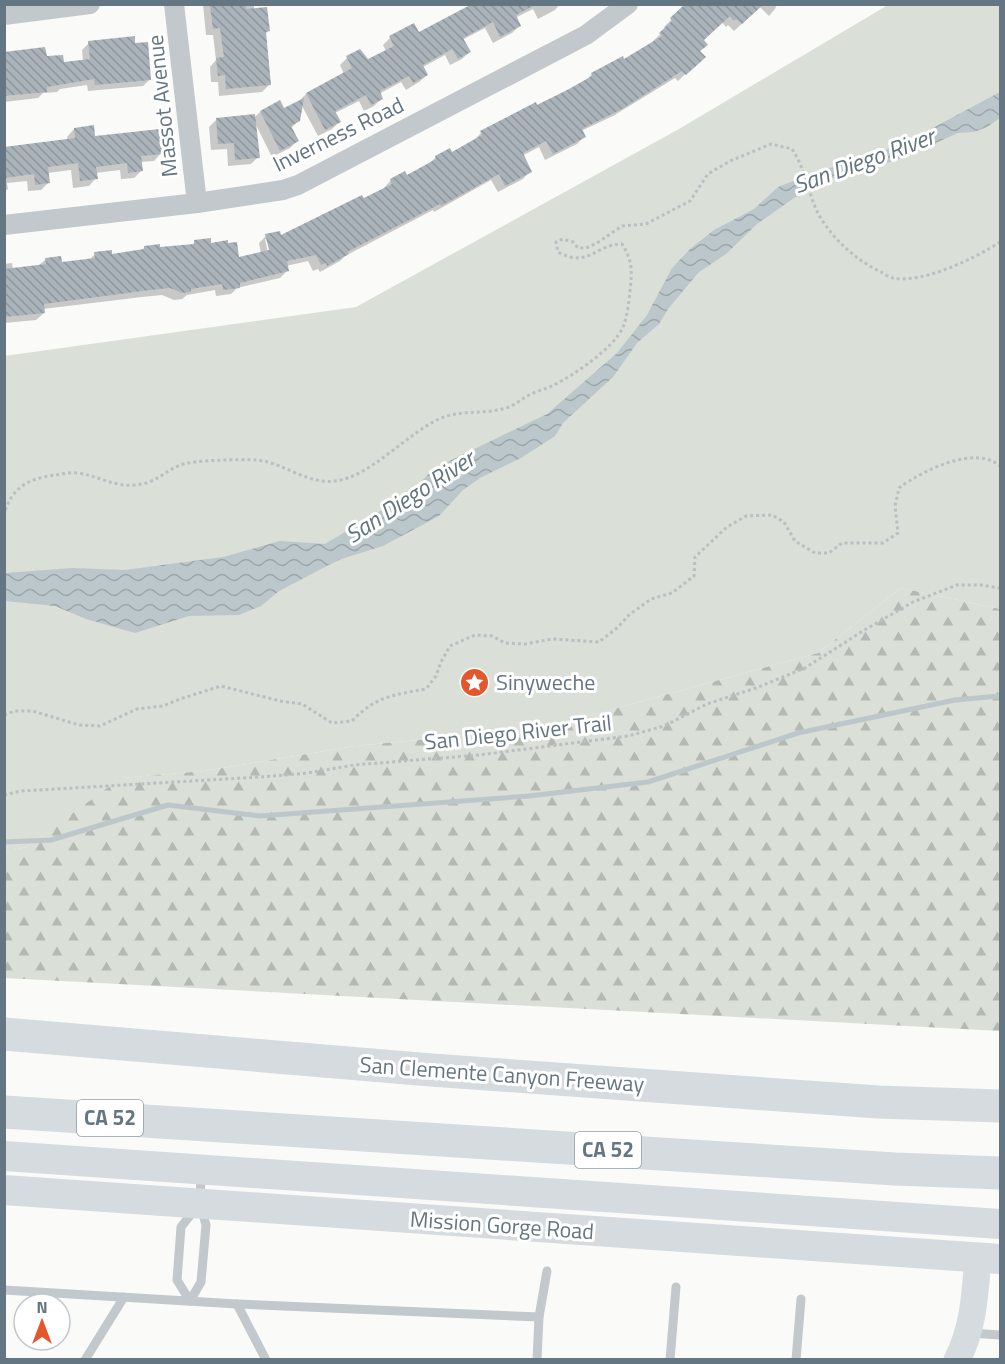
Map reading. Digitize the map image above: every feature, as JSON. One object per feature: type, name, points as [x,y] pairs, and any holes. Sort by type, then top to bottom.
[{"type":"highway","name":"San Clemente Canyon Freeway","points":[[4,1034],[441,1071],[878,1102],[1000,1106]]},
{"type":"highway","name":"CA 52","points":[[4,1112],[895,1169],[1000,1173]]},
{"type":"main road","name":"Mission Gorge Road","points":[[4,1156],[991,1223]]},
{"type":"main road","name":"Mission Gorge Road","points":[[4,1190],[989,1258]]},
{"type":"main road","points":[[989,1258],[991,1223]]},
{"type":"street","points":[[4,15],[90,4]]},
{"type":"street","name":"Massot Avenue","points":[[174,4],[197,203]]},
{"type":"street","name":"Inverness Road","points":[[4,225],[197,203],[283,190],[314,178],[586,35],[628,4]]},
{"type":"street","points":[[957,1359],[966,1342],[989,1258]]},
{"type":"lane","points":[[190,1301],[201,1282],[206,1225],[200,1204],[202,1169]]},
{"type":"lane","points":[[190,1301],[177,1280],[181,1227],[200,1204]]},
{"type":"lane","points":[[537,1359],[539,1317],[547,1270]]},
{"type":"lane","points":[[669,1359],[676,1287]]},
{"type":"lane","points":[[4,1290],[237,1304],[539,1317]]},
{"type":"lane","points":[[85,1359],[124,1297]]},
{"type":"lane","points":[[796,1359],[801,1299]]},
{"type":"lane","points":[[237,1304],[266,1359]]},
{"type":"lane","points":[[969,1332],[1000,1335]]},
{"type":"path","points":[[4,516],[15,491],[34,478],[76,472],[98,477],[114,485],[136,485],[156,481],[179,466],[195,461],[259,460],[319,481],[336,481],[371,466],[422,427],[442,417],[506,408],[554,385],[581,368],[615,340],[622,328],[629,302],[632,274],[630,257],[622,244],[612,244],[592,256],[570,258],[558,252],[556,242],[563,239],[573,242],[578,248],[586,248],[622,226],[645,224],[690,201],[708,174],[730,161],[771,144],[792,149],[798,159],[813,201],[829,230],[849,252],[865,264],[893,278],[927,276],[962,262],[1000,242]]},
{"type":"path","points":[[4,715],[15,711],[33,711],[79,725],[100,726],[137,709],[163,706],[221,686],[280,701],[302,704],[332,723],[352,721],[365,708],[388,696],[426,689],[436,676],[450,646],[475,635],[492,636],[505,642],[525,644],[552,639],[599,642],[651,599],[672,593],[694,576],[695,557],[727,527],[746,516],[772,515],[784,522],[795,541],[815,553],[829,553],[843,543],[883,543],[898,532],[895,506],[898,488],[912,478],[956,460],[981,457],[996,462],[1000,466]]},
{"type":"path","name":"San Diego River Trail","points":[[4,795],[21,791],[289,774],[354,765],[479,755],[628,736],[664,726],[707,704],[756,688],[805,668],[913,602],[957,585],[1000,588]]},
{"type":"green space","points":[[888,5],[1000,5],[1000,609],[901,588],[818,653],[544,728],[355,746],[204,771],[122,778],[26,847],[5,852],[4,356],[356,307],[679,129]]},
{"type":"green space","points":[[901,588],[1000,609],[1000,1031],[5,978],[5,852],[26,847],[121,778],[204,771],[355,746],[544,728],[818,653]]},
{"type":"water","name":"San Diego River","points":[[1000,92],[1000,118],[987,127],[974,132],[958,133],[900,159],[873,167],[849,170],[794,198],[757,224],[726,254],[698,273],[668,309],[659,324],[637,343],[613,377],[563,423],[555,436],[521,458],[480,478],[463,490],[439,516],[383,546],[341,559],[279,591],[261,606],[239,615],[189,616],[135,633],[86,619],[55,606],[5,601],[5,573],[73,568],[125,570],[223,557],[280,541],[325,544],[407,495],[435,468],[547,414],[617,353],[647,315],[672,268],[691,248],[714,230],[754,209],[778,187],[822,170],[866,158],[914,138]]},
{"type":"building","points":[[246,4],[246,9],[267,7],[270,31],[266,32],[271,85],[226,89],[225,75],[218,76],[216,58],[224,57],[220,28],[213,29],[210,6]]},
{"type":"building","points":[[472,4],[537,4],[516,15],[521,26],[500,37],[493,22],[463,38],[471,52],[458,59],[452,49],[423,65],[428,75],[413,83],[409,76],[380,91],[383,99],[371,105],[366,95],[335,111],[341,122],[325,130],[306,93],[352,68],[346,56],[360,49],[368,59],[394,46],[389,36],[414,23],[419,32]]},
{"type":"building","points":[[685,4],[764,4],[742,24],[736,19],[734,21],[730,16],[704,40],[708,45],[700,51],[706,57],[686,75],[682,71],[622,109],[582,129],[586,137],[553,154],[546,141],[523,153],[532,172],[505,186],[499,174],[441,206],[440,204],[347,252],[349,254],[327,266],[326,263],[321,265],[316,255],[287,261],[289,271],[240,283],[240,288],[223,290],[222,284],[191,289],[191,292],[182,293],[170,288],[150,290],[44,304],[45,313],[4,317],[4,269],[46,264],[45,258],[61,256],[62,262],[95,258],[94,252],[112,250],[112,254],[160,244],[160,247],[194,244],[194,240],[211,238],[211,243],[228,240],[228,243],[237,242],[239,257],[269,250],[265,234],[280,231],[281,235],[362,195],[364,198],[392,184],[390,179],[405,171],[407,175],[436,159],[435,156],[450,148],[452,152],[482,135],[480,131],[536,102],[537,105],[569,89],[592,76],[591,73],[623,56],[624,59],[662,36],[659,33],[672,21],[670,18]]},
{"type":"building","points":[[135,36],[135,43],[148,42],[151,80],[95,85],[94,79],[47,87],[47,92],[4,96],[4,52],[45,47],[47,56],[63,55],[64,62],[90,59],[88,41]]},
{"type":"building","points":[[304,98],[300,121],[291,126],[299,141],[280,151],[260,111],[280,100],[284,108]]},
{"type":"building","points":[[255,114],[260,158],[235,160],[234,143],[218,144],[216,118]]},
{"type":"building","points":[[94,125],[95,136],[160,129],[163,154],[141,156],[143,171],[128,173],[127,163],[96,167],[98,179],[80,181],[78,163],[48,167],[50,183],[35,185],[34,174],[4,178],[4,147],[75,138],[74,128]]},
{"type":"waterway","points":[[4,842],[51,840],[168,805],[260,816],[529,796],[648,782],[798,733],[955,700],[1000,696]]},
{"type":"place","name":"Sinyweche","points":[[475,682]]}]
